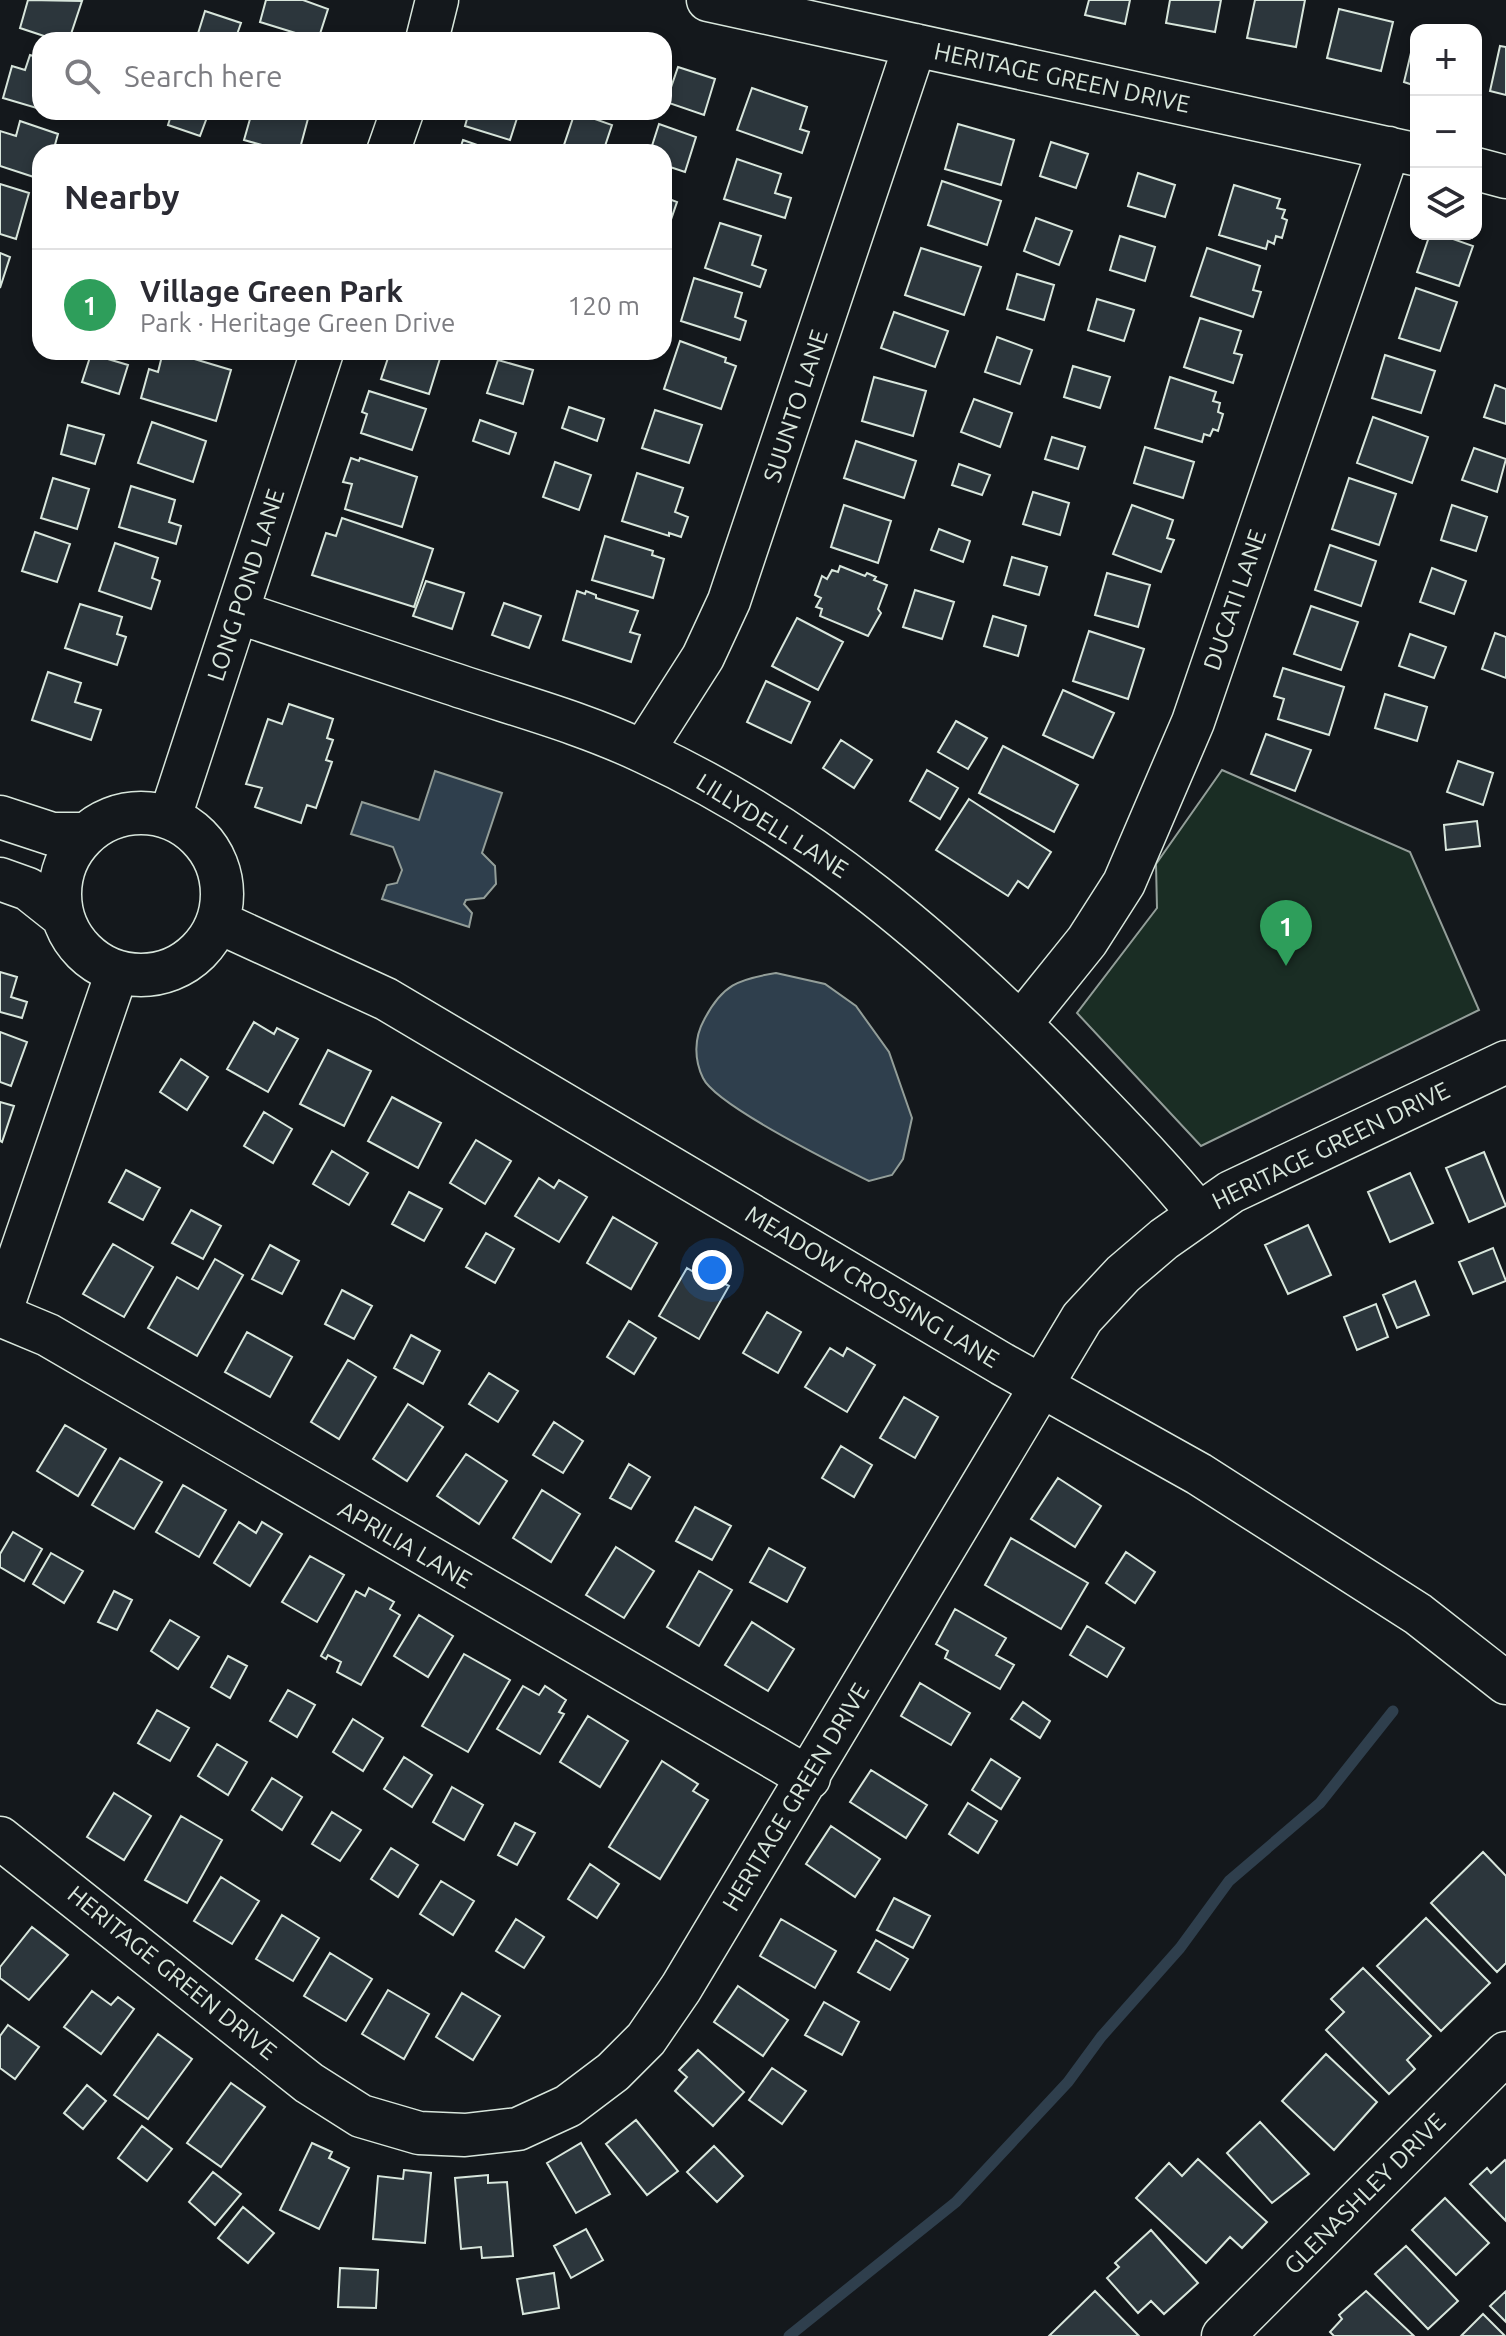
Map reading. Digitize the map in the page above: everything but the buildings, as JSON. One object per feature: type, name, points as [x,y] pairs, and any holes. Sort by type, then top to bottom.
[{"type":"street","points":[[429,32],[437,0]]},
{"type":"street","name":"HERITAGE GREEN DRIVE","points":[[708,0],[1402,152]]},
{"type":"street","name":"SUUNTO LANE","points":[[643,751],[703,657],[729,601],[915,45]]},
{"type":"street","points":[[391,144],[399,120]]},
{"type":"street","name":"DUCATI LANE","points":[[1021,1023],[1087,941],[1124,883],[1160,802],[1198,707],[1402,152]]},
{"type":"street","points":[[1482,171],[1506,177]]},
{"type":"street","name":"LONG POND LANE","points":[[170,817],[319,360]]},
{"type":"street","name":"LILLYDELL LANE","points":[[237,612],[575,722],[643,751],[756,811],[841,867],[929,937],[1021,1023],[1172,1180],[1198,1213]]},
{"type":"street","points":[[0,879],[28,889],[62,916],[78,946],[95,960],[117,972],[138,976],[172,970],[200,951],[218,922],[223,890],[215,860],[197,834],[170,817],[141,812],[111,818],[86,834],[68,857],[60,886],[62,916]]},
{"type":"street","points":[[0,817],[52,834],[86,834]]},
{"type":"street","name":"MEADOW CROSSING LANE","points":[[218,922],[386,999],[1042,1387],[1199,1474],[1418,1614],[1506,1683]]},
{"type":"street","points":[[0,1315],[117,972]]},
{"type":"street","name":"HERITAGE GREEN DRIVE","points":[[0,1838],[309,2083],[361,2116],[419,2133],[465,2135],[518,2129],[568,2106],[613,2072],[646,2039],[681,1988],[1082,1318],[1123,1274],[1198,1213],[1257,1179],[1506,1062]]},
{"type":"street","name":"APRILIA LANE","points":[[0,1315],[48,1335],[809,1778]]},
{"type":"street","name":"GLENASHLEY DRIVE","points":[[1223,2336],[1506,2053]]},
{"type":"green space","points":[[1222,770],[1410,852],[1479,1010],[1201,1146],[1077,1013],[1157,908],[1156,864]]},
{"type":"water","points":[[435,771],[502,793],[482,853],[495,866],[496,884],[484,898],[466,900],[464,904],[472,913],[469,927],[382,899],[387,885],[397,883],[402,870],[393,847],[351,834],[362,802],[419,820]]},
{"type":"water","points":[[776,973],[825,984],[856,1006],[889,1052],[912,1118],[903,1159],[892,1175],[869,1181],[831,1162],[730,1104],[703,1078],[696,1049],[701,1027],[711,1008],[725,991],[741,981]]},
{"type":"waterway","points":[[789,2336],[956,2202],[1068,2082],[1101,2037],[1180,1948],[1229,1881],[1320,1803],[1393,1711]]},
{"type":"place","name":"Village Green Park","points":[[1286,966]]}]
